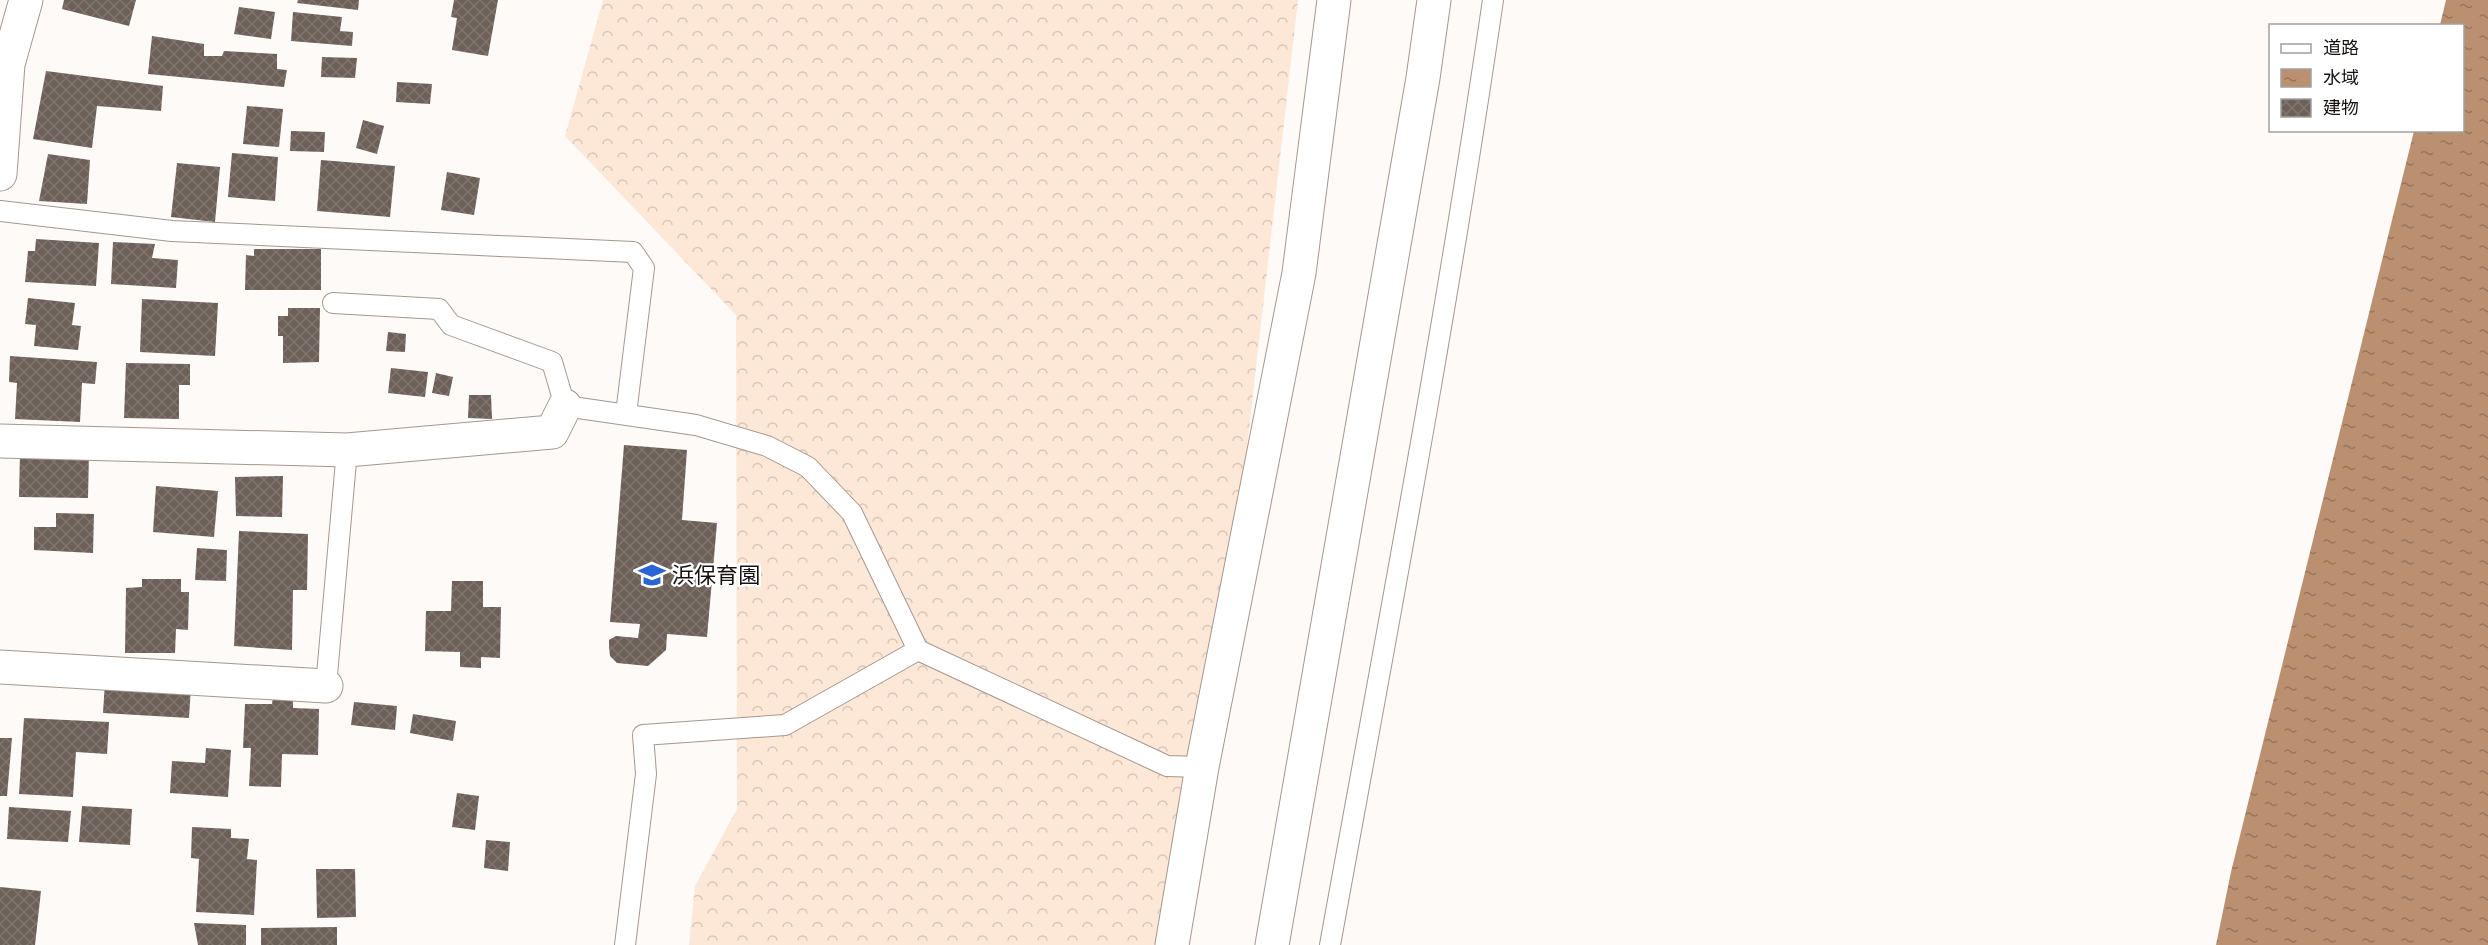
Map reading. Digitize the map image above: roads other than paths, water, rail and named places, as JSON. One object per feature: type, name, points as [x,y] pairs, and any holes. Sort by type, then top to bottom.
[{"type":"street","points":[[0,174],[4,63],[26,0]]},
{"type":"street","points":[[1172,945],[1202,767],[1299,273],[1334,0]]},
{"type":"street","points":[[1272,945],[1423,78],[1434,0]]},
{"type":"street","points":[[0,441],[346,450],[552,432],[566,405]]},
{"type":"street","points":[[0,668],[326,686]]},
{"type":"lane","points":[[1330,945],[1402,547],[1477,109],[1493,0]]},
{"type":"lane","points":[[0,211],[194,233],[633,252],[644,268],[626,414]]},
{"type":"lane","points":[[333,303],[439,309],[452,325],[552,362],[566,405],[696,425],[767,446],[808,467],[852,513],[918,650],[1167,766],[1202,767]]},
{"type":"lane","points":[[326,686],[346,450]]},
{"type":"lane","points":[[625,945],[646,774],[643,735],[785,725],[918,650]]},
{"type":"water","points":[[2446,0],[2488,0],[2488,945],[2216,945],[2231,872],[2414,132],[2464,132],[2464,24],[2440,24]]},
{"type":"place","name":"浜保育園","points":[[652,575]]}]
